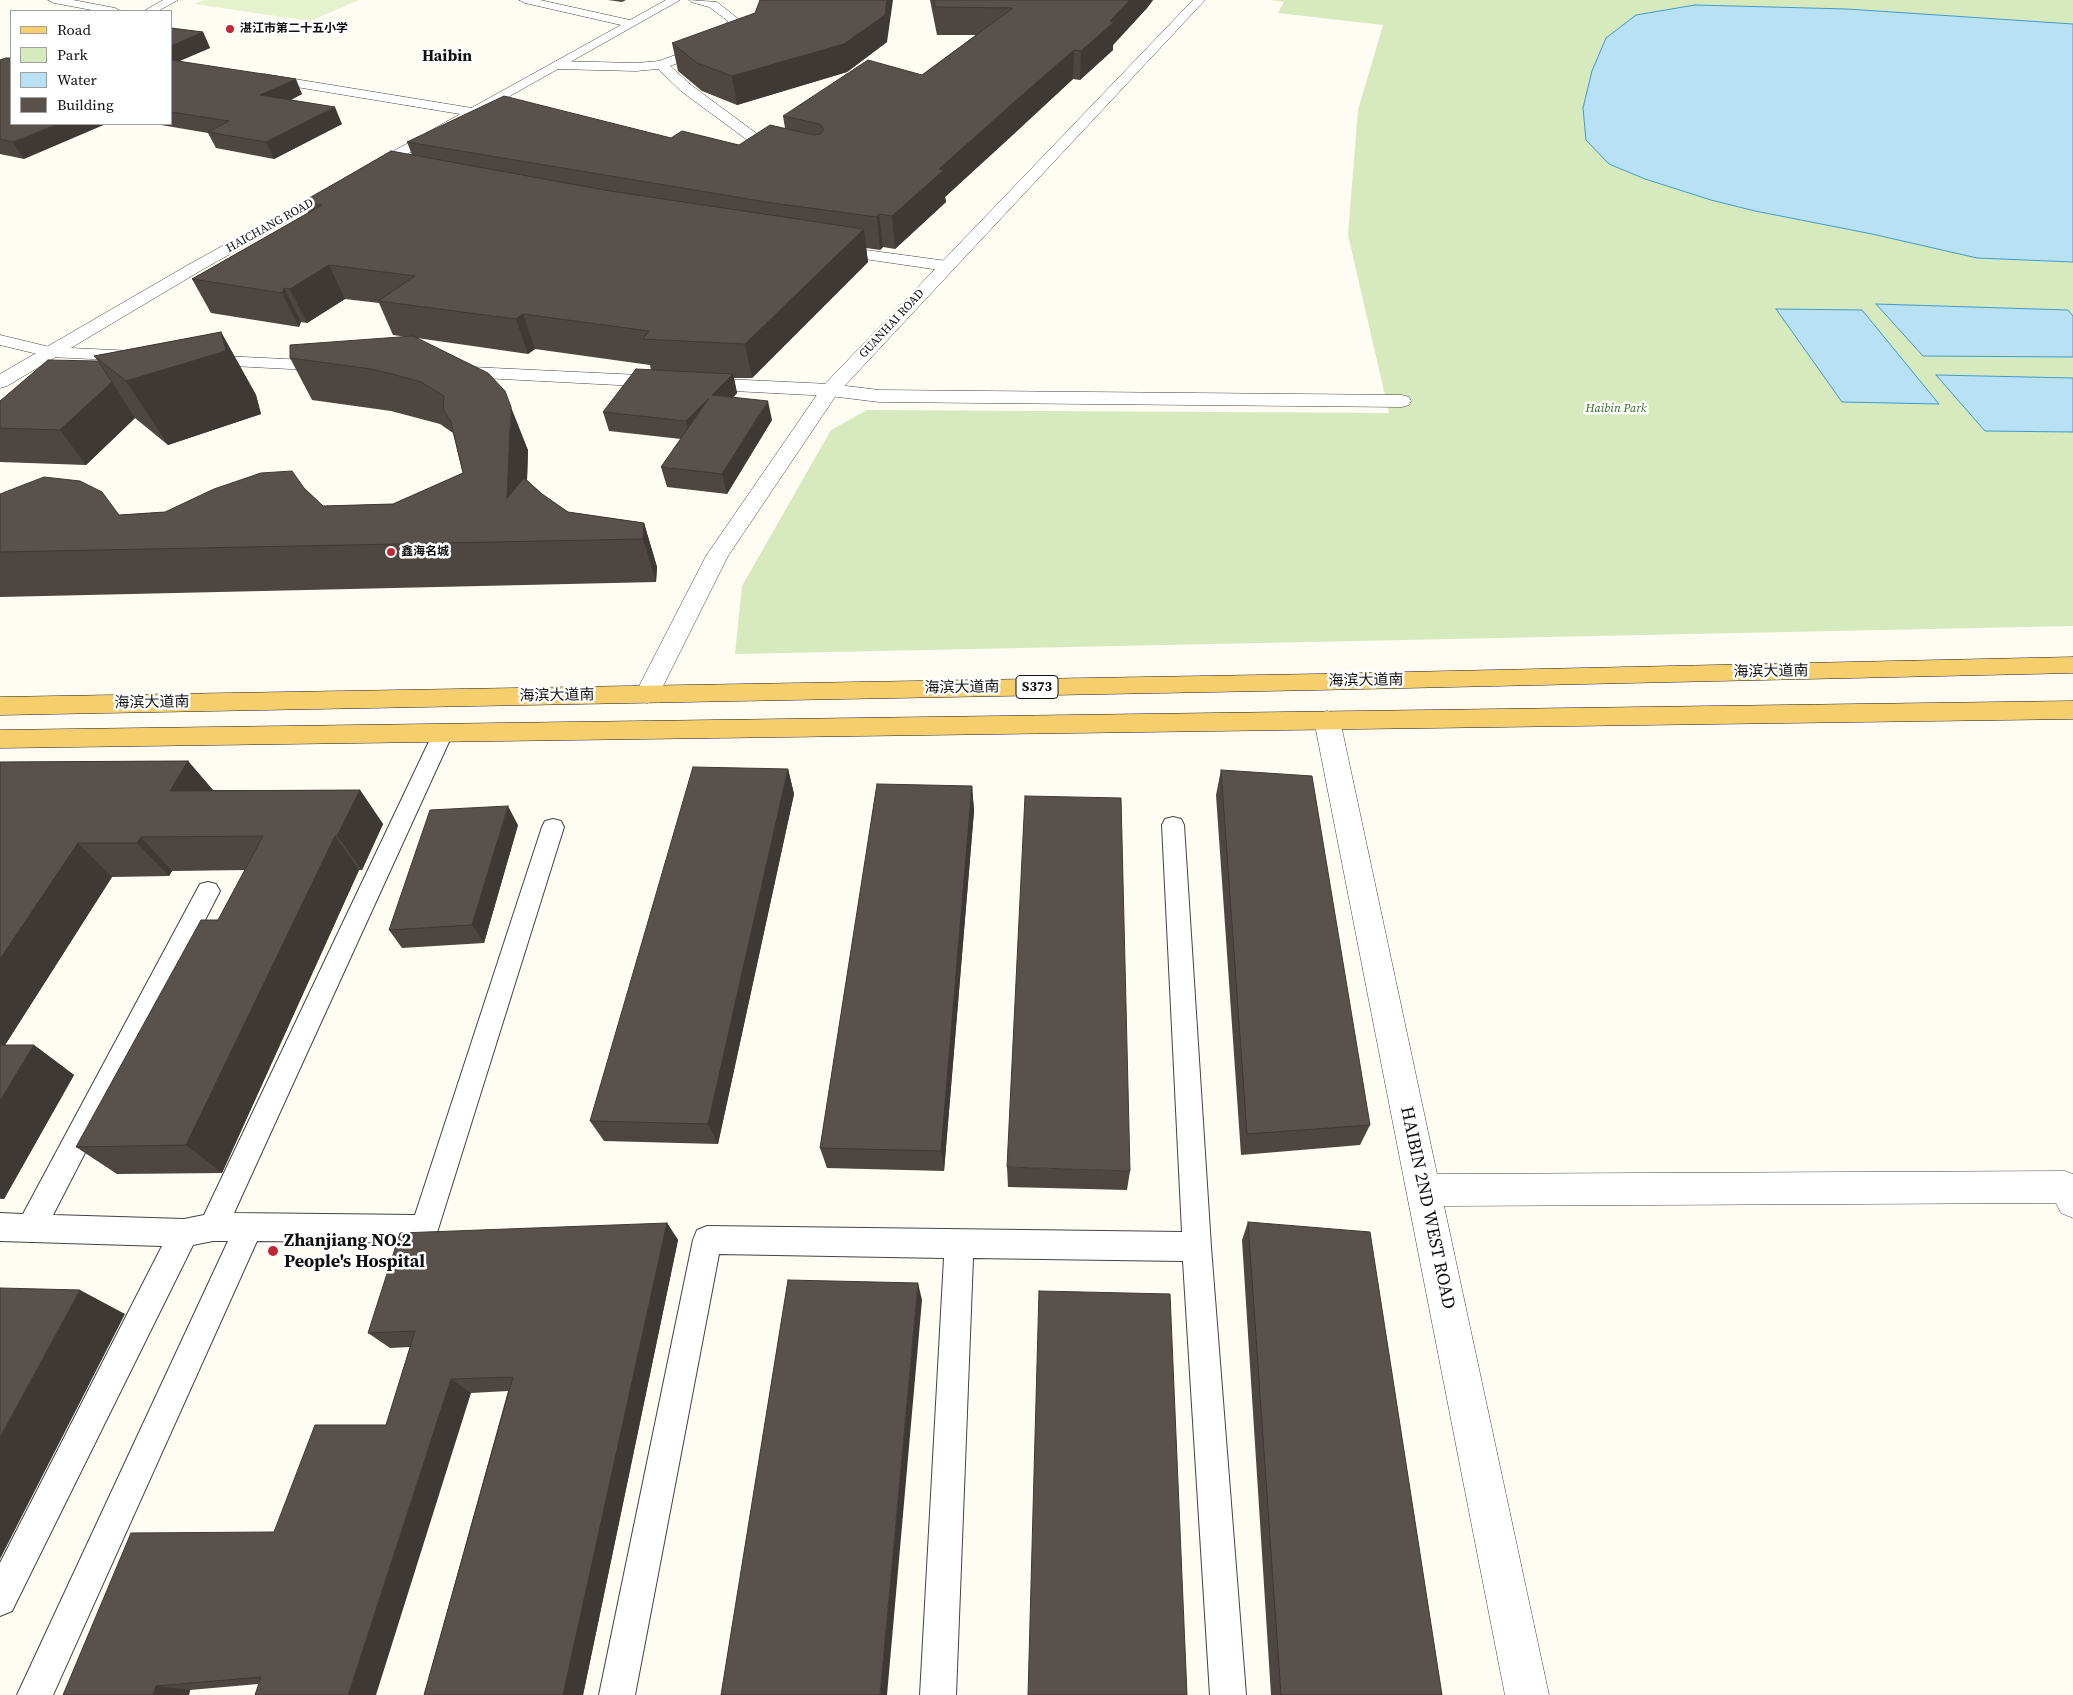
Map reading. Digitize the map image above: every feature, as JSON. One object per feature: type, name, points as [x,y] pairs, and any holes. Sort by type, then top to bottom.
[{"type":"main road","name":"海滨大道南","points":[[0,706],[2073,665]]},
{"type":"main road","points":[[0,738],[2073,710]]},
{"type":"street","points":[[54,0],[109,10]]},
{"type":"street","points":[[152,10],[172,0]]},
{"type":"street","points":[[525,0],[630,23]]},
{"type":"street","name":"HAICHANG ROAD","points":[[0,382],[194,268],[674,0]]},
{"type":"street","points":[[556,65],[636,68],[661,65],[712,46],[735,21],[713,4],[695,0]]},
{"type":"street","name":"GUANHAI ROAD","points":[[647,694],[717,556],[830,390],[1199,0]]},
{"type":"street","points":[[661,65],[686,88],[759,142],[773,149],[801,156]]},
{"type":"street","points":[[264,78],[472,112]]},
{"type":"street","points":[[368,170],[388,174]]},
{"type":"street","points":[[814,248],[947,266]]},
{"type":"street","points":[[0,340],[50,352],[149,357]]},
{"type":"street","points":[[179,359],[346,367]]},
{"type":"street","points":[[435,371],[830,390],[879,396],[1402,401]]},
{"type":"street","name":"HAIBIN 2ND WEST ROAD","points":[[1327,720],[1526,1695]]},
{"type":"street","points":[[1423,1190],[2070,1192]]},
{"type":"lane","points":[[213,1228],[443,733]]},
{"type":"lane","points":[[1173,825],[1197,1247],[1228,1695]]},
{"type":"lane","points":[[0,1227],[184,1233],[213,1228],[249,1227],[425,1229],[553,828]]},
{"type":"lane","points":[[31,1228],[208,890]]},
{"type":"lane","points":[[35,1695],[249,1227]]},
{"type":"lane","points":[[0,1599],[184,1233]]},
{"type":"lane","points":[[617,1695],[707,1240],[1197,1247]]},
{"type":"lane","points":[[938,1695],[959,1244]]},
{"type":"green space","points":[[204,0],[359,0],[310,21],[194,4]]},
{"type":"green space","name":"Haibin Park","points":[[1270,0],[2073,0],[2073,24],[1847,9],[1695,5],[1636,15],[1609,164],[1645,179],[1711,200],[1977,258],[2073,262],[2073,626],[735,654],[742,586],[831,430],[867,410],[1389,413],[1348,235],[1358,110],[1383,25],[1278,13],[1284,2]]},
{"type":"water","points":[[1695,5],[1847,9],[2073,24],[2073,262],[1977,258],[1711,200],[1645,179],[1609,164],[1586,140],[1583,108],[1592,71],[1606,38],[1636,15]]},
{"type":"water","points":[[1876,304],[2068,310],[2073,316],[2073,357],[1923,356]]},
{"type":"water","points":[[1776,309],[1862,310],[1939,404],[1842,402]]},
{"type":"water","points":[[1936,375],[2073,378],[2073,432],[1985,431]]},
{"type":"building","points":[[760,0],[887,0],[885,15],[844,44],[732,76],[697,63],[672,43],[755,13]]},
{"type":"building","points":[[934,0],[1130,0],[1110,21],[1114,22],[1081,51],[1074,50],[1013,103],[939,169],[944,170],[892,216],[879,214],[877,217],[772,203],[407,142],[504,96],[671,138],[682,131],[739,145],[770,125],[814,135],[820,134],[824,130],[820,124],[783,116],[868,60],[922,75],[1013,8],[935,7]]},
{"type":"building","points":[[172,28],[203,32],[172,46]]},
{"type":"building","points":[[10,58],[10,125],[55,125],[13,142],[0,139],[0,60]]},
{"type":"building","points":[[172,60],[296,79],[260,95],[335,107],[266,142],[208,132],[229,121],[172,112]]},
{"type":"building","points":[[391,151],[610,191],[864,229],[745,344],[643,339],[649,331],[523,314],[516,319],[378,301],[415,276],[329,265],[290,289],[284,288],[282,293],[192,279],[322,205],[303,202]]},
{"type":"building","points":[[221,332],[226,351],[126,381],[94,356]]},
{"type":"building","points":[[413,336],[488,373],[505,391],[511,407],[507,498],[524,478],[542,494],[568,512],[644,523],[643,539],[0,552],[0,494],[44,477],[80,481],[102,492],[119,515],[165,512],[214,489],[261,473],[292,471],[304,488],[323,506],[393,504],[463,473],[451,422],[443,409],[444,396],[421,382],[392,374],[371,369],[290,358],[290,345]]},
{"type":"building","points":[[48,360],[98,361],[112,382],[60,430],[0,428],[0,401]]},
{"type":"building","points":[[636,369],[733,374],[712,395],[768,401],[722,474],[661,467],[709,398],[686,421],[603,412]]},
{"type":"building","points":[[188,761],[170,791],[360,790],[337,836],[335,836],[186,1145],[76,1147],[201,920],[218,920],[263,836],[141,837],[137,843],[78,843],[0,959],[0,762]]},
{"type":"building","points":[[693,767],[788,769],[708,1124],[590,1121]]},
{"type":"building","points":[[1221,770],[1312,776],[1370,1125],[1247,1134]]},
{"type":"building","points":[[877,784],[972,786],[941,1151],[820,1148]]},
{"type":"building","points":[[1025,796],[1121,798],[1130,1171],[1007,1167]]},
{"type":"building","points":[[508,806],[472,925],[389,930],[430,810]]},
{"type":"building","points":[[0,1045],[34,1045],[0,1101]]},
{"type":"building","points":[[1248,1222],[1370,1232],[1442,1695],[1281,1695]]},
{"type":"building","points":[[667,1223],[563,1695],[424,1695],[513,1377],[451,1379],[348,1695],[255,1695],[261,1677],[156,1686],[153,1695],[63,1695],[131,1533],[274,1532],[315,1425],[386,1425],[415,1331],[368,1333],[400,1233]]},
{"type":"building","points":[[788,1280],[918,1283],[880,1695],[721,1695]]},
{"type":"building","points":[[0,1288],[80,1290],[0,1437]]},
{"type":"building","points":[[1039,1291],[1170,1294],[1187,1695],[1028,1695]]},
{"type":"place","name":"湛江市第二十五小学","points":[[230,29]]},
{"type":"place","name":"鑫海名城","points":[[391,552]]},
{"type":"place","name":"Zhanjiang NO.2 People's Hospital","points":[[273,1251]]},
{"type":"district","name":"Haibin","points":[[447,57]]}]
